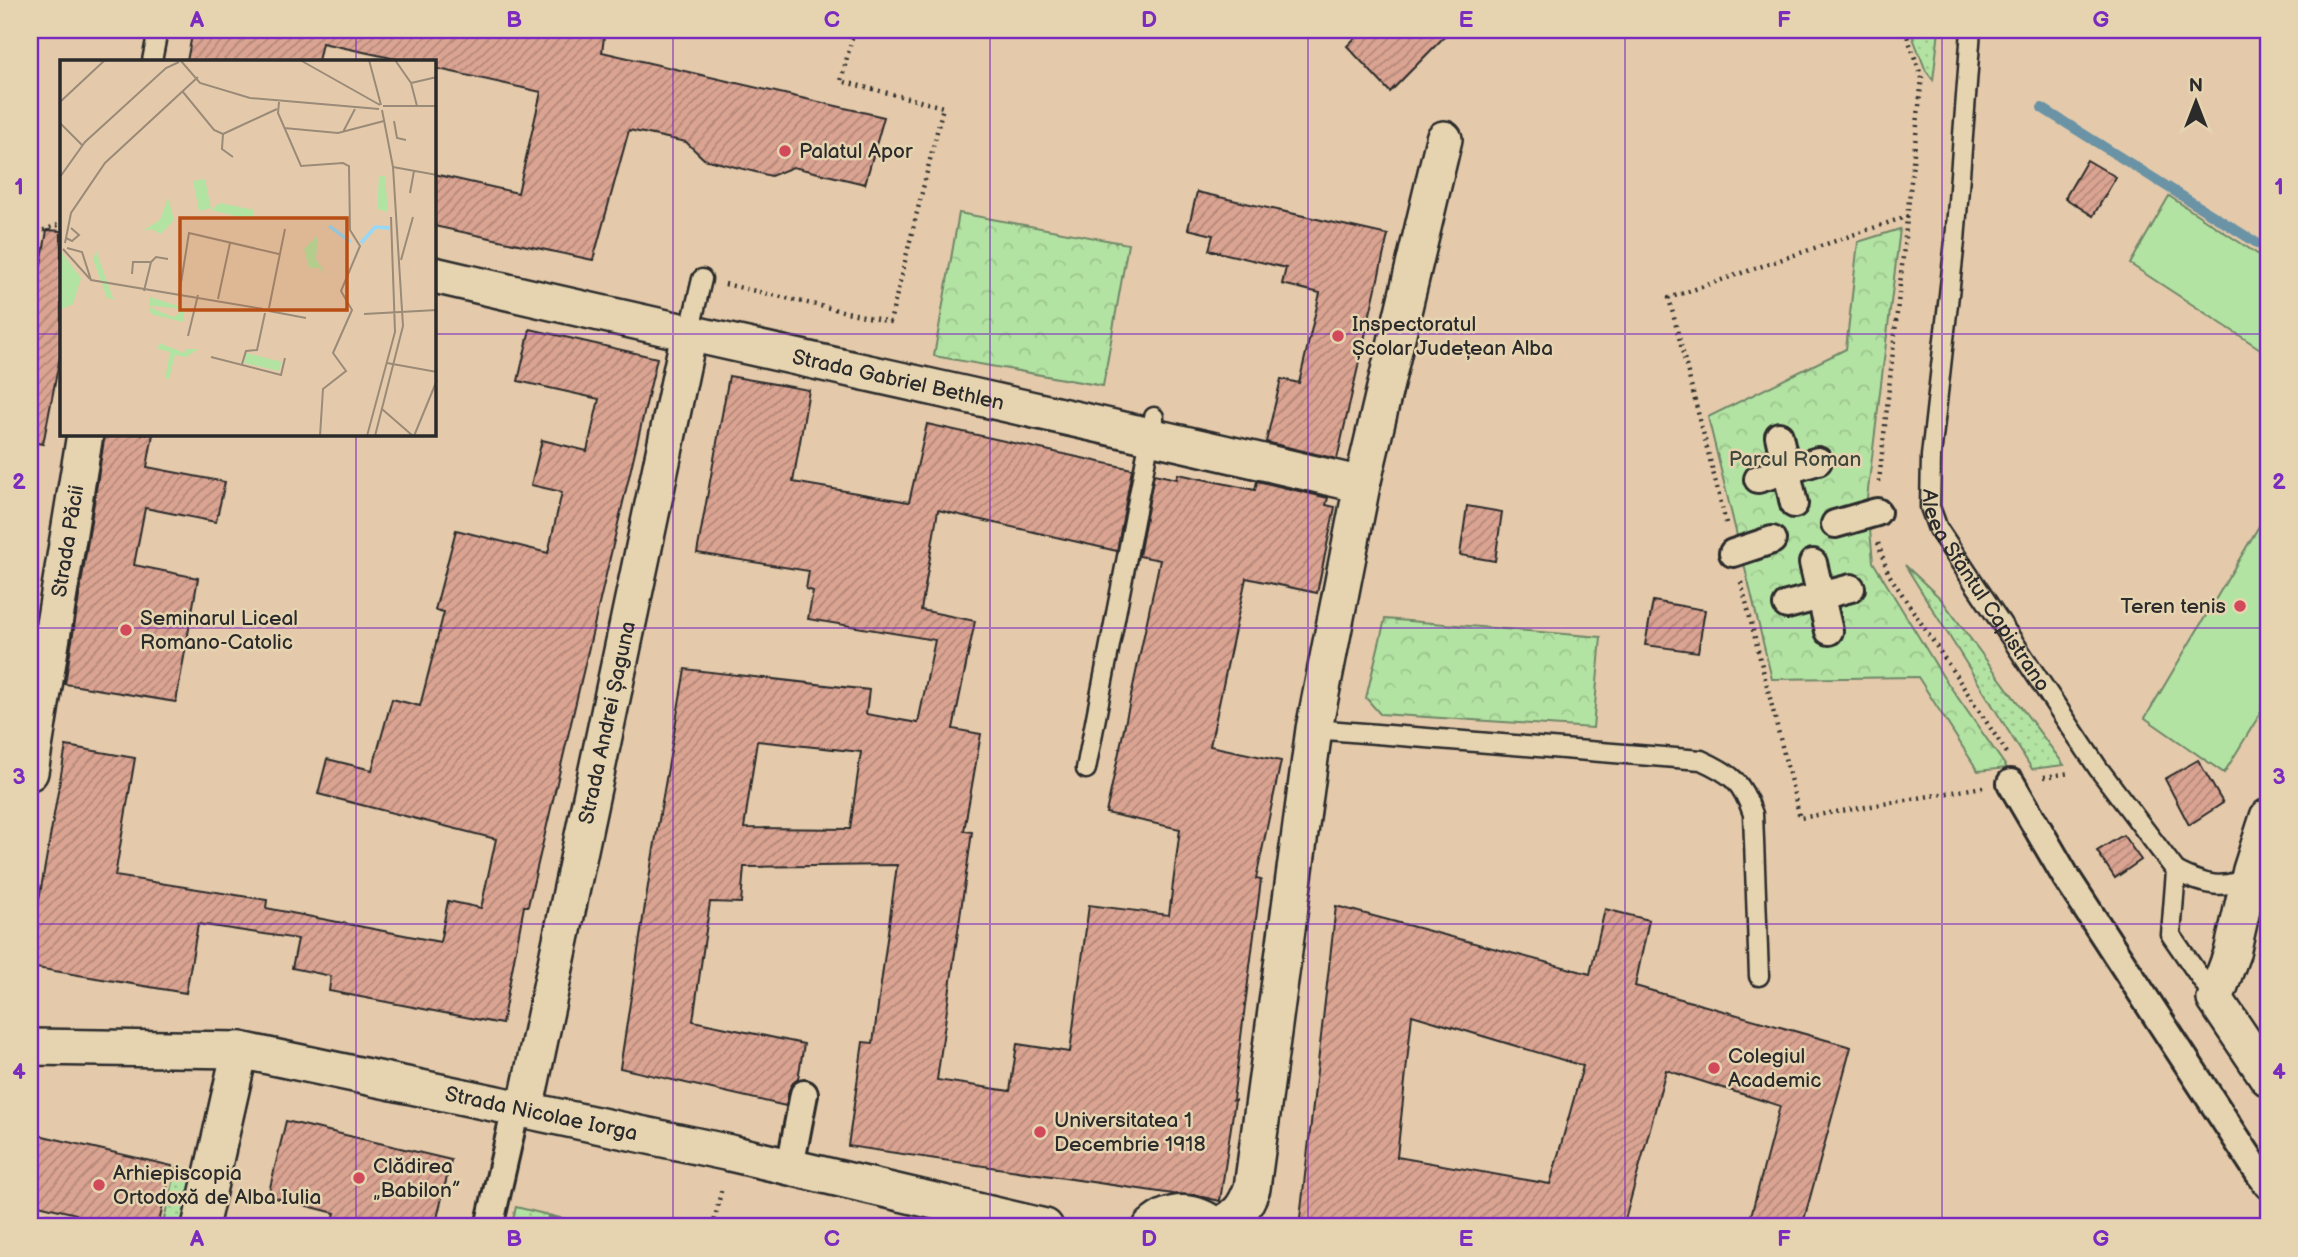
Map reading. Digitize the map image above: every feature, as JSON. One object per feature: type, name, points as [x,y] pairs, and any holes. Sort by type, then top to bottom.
[{"type":"street","points":[[1151,1227],[1166,1217],[1179,1213],[1193,1214],[1217,1227],[1245,1207],[1252,1188],[1314,729],[1362,485],[1444,139]]},
{"type":"street","name":"Strada Gabriel Bethlen","points":[[436,275],[689,334],[1152,426],[1362,485]]},
{"type":"street","name":"Strada Andrei Șaguna","points":[[521,1109],[689,334]]},
{"type":"street","name":"Strada Păcii","points":[[30,772],[85,436]]},
{"type":"street","points":[[1779,436],[1794,504]]},
{"type":"street","points":[[1758,480],[1818,461]]},
{"type":"street","points":[[1835,524],[1877,512]]},
{"type":"street","points":[[1733,552],[1772,540]]},
{"type":"street","points":[[1813,563],[1829,631]]},
{"type":"street","points":[[1787,605],[1851,588]]},
{"type":"street","points":[[2024,781],[2066,877],[2268,1185]]},
{"type":"street","points":[[2268,817],[2251,870],[2232,953],[2215,999],[2268,1078]]},
{"type":"street","name":"Strada Nicolae Iorga","points":[[30,1047],[240,1050],[790,1167],[1045,1227]]},
{"type":"street","points":[[200,1227],[240,1050]]},
{"type":"street","points":[[790,1167],[804,1094]]},
{"type":"street","points":[[489,1227],[521,1109]]},
{"type":"lane","points":[[152,60],[158,30]]},
{"type":"lane","name":"Aleea Sfântul Capistrano","points":[[1971,30],[1955,241],[1931,456],[1930,506],[1938,529],[2098,768],[2176,871]]},
{"type":"lane","points":[[689,334],[702,279]]},
{"type":"lane","points":[[1086,769],[1152,426]]},
{"type":"lane","points":[[1314,729],[1701,760],[1725,771],[1745,793],[1752,814],[1759,976]]},
{"type":"lane","points":[[2215,999],[2171,935],[2176,871],[2197,882],[2222,885],[2241,881],[2251,870]]},
{"type":"path","points":[[702,279],[890,322],[943,107],[841,81],[853,30]]},
{"type":"path","points":[[30,235],[60,224]]},
{"type":"path","points":[[2024,781],[2073,772]]},
{"type":"green space","points":[[1910,30],[1939,30],[1933,80],[1926,71]]},
{"type":"green space","points":[[2169,196],[2268,261],[2268,354],[2130,264]]},
{"type":"green space","points":[[959,213],[1128,244],[1103,386],[934,356]]},
{"type":"green space","name":"Parcul Roman","points":[[1900,229],[1867,498],[1873,562],[1942,675],[2007,768],[1978,771],[1918,677],[1772,679],[1708,417],[1846,349],[1858,242]]},
{"type":"green space","name":"Teren tenis","points":[[2268,511],[2268,701],[2224,773],[2145,718]]},
{"type":"green space","points":[[1905,565],[1941,599],[2064,765],[2032,769]]},
{"type":"green space","points":[[1385,619],[1601,637],[1593,728],[1380,714],[1366,698]]},
{"type":"green space","points":[[177,1167],[197,1173],[185,1227],[162,1227]]},
{"type":"green space","points":[[516,1207],[593,1227],[548,1217],[545,1227],[511,1227]]},
{"type":"green space","points":[[45,1213],[69,1219],[67,1227],[42,1227]]},
{"type":"building","points":[[193,30],[605,30],[602,52],[884,117],[865,184],[793,167],[771,176],[704,159],[686,142],[629,130],[593,260],[436,226],[436,174],[518,193],[541,92],[436,68],[436,60],[400,60],[322,43],[318,60],[187,60]]},
{"type":"building","points":[[1363,30],[1451,30],[1390,92],[1347,46]]},
{"type":"building","points":[[2087,160],[2116,177],[2093,216],[2065,198]]},
{"type":"building","name":"Inspectoratul Școlar Județean Alba","points":[[1197,192],[1388,235],[1337,459],[1266,442],[1281,379],[1299,383],[1320,293],[1282,284],[1286,268],[1209,250],[1213,235],[1188,229]]},
{"type":"building","points":[[47,230],[60,231],[60,357],[43,444],[30,442],[30,297],[35,298]]},
{"type":"building","points":[[530,329],[657,358],[528,906],[524,906],[502,1024],[329,991],[331,976],[292,968],[298,939],[198,924],[186,993],[30,967],[30,951],[66,746],[135,758],[115,876],[267,900],[266,908],[440,942],[448,901],[481,908],[496,839],[318,794],[327,759],[372,770],[392,699],[420,706],[444,612],[435,610],[456,530],[548,553],[562,492],[531,485],[542,440],[587,451],[599,399],[518,381]]},
{"type":"building","points":[[729,376],[809,390],[793,482],[909,502],[927,424],[1132,469],[1117,551],[938,510],[921,610],[975,621],[953,729],[981,734],[964,831],[972,832],[937,1080],[1010,1091],[1017,1044],[1070,1052],[1089,905],[1169,915],[1180,829],[1106,813],[1160,560],[1139,556],[1154,474],[1177,479],[1178,474],[1255,490],[1257,481],[1328,498],[1326,505],[1335,507],[1317,593],[1246,578],[1210,746],[1281,761],[1256,879],[1261,880],[1220,1201],[1194,1195],[848,1146],[863,1042],[873,1043],[897,865],[744,867],[741,903],[710,902],[693,1021],[804,1044],[798,1079],[789,1090],[786,1106],[620,1068],[685,669],[869,690],[866,714],[918,723],[935,640],[808,619],[813,591],[806,589],[809,571],[697,553]],"holes":[[[757,741],[861,752],[850,829],[744,828]]]},
{"type":"building","name":"Seminarul Liceal Romano-Catolic","points":[[105,436],[153,436],[147,467],[225,482],[216,522],[145,508],[134,565],[198,578],[176,702],[65,684]]},
{"type":"building","points":[[1467,506],[1502,512],[1495,561],[1460,555]]},
{"type":"building","points":[[1653,601],[1705,610],[1698,652],[1645,645]]},
{"type":"building","points":[[2198,760],[2223,803],[2189,825],[2165,779]]},
{"type":"building","points":[[2123,835],[2141,860],[2115,878],[2097,851]]},
{"type":"building","name":"Colegiul Academic","points":[[1336,906],[1590,974],[1605,909],[1649,920],[1635,986],[1851,1047],[1802,1227],[1748,1227],[1780,1106],[1666,1070],[1623,1227],[1299,1227]],"holes":[[[1412,1015],[1583,1066],[1550,1184],[1397,1157]]]},
{"type":"building","name":"Clădirea „Babilon”","points":[[286,1121],[451,1160],[435,1227],[331,1227],[335,1213],[268,1196]]},
{"type":"building","name":"Arhiepiscopia Ortodoxă de Alba Iulia","points":[[30,1133],[172,1166],[158,1227],[73,1227],[76,1214],[30,1203]]},
{"type":"waterway","points":[[2042,108],[2268,250]]},
{"type":"place","name":"Palatul Apor","points":[[785,151]]},
{"type":"place","name":"Inspectoratul Școlar Județean Alba","points":[[1338,336]]},
{"type":"place","name":"Teren tenis","points":[[2240,606]]},
{"type":"place","name":"Seminarul Liceal Romano-Catolic","points":[[126,630]]},
{"type":"place","name":"Colegiul Academic","points":[[1714,1068]]},
{"type":"place","name":"Universitatea 1 Decembrie 1918","points":[[1040,1132]]},
{"type":"place","name":"Clădirea „Babilon”","points":[[359,1178]]},
{"type":"place","name":"Arhiepiscopia Ortodoxă de Alba Iulia","points":[[99,1185]]}]
